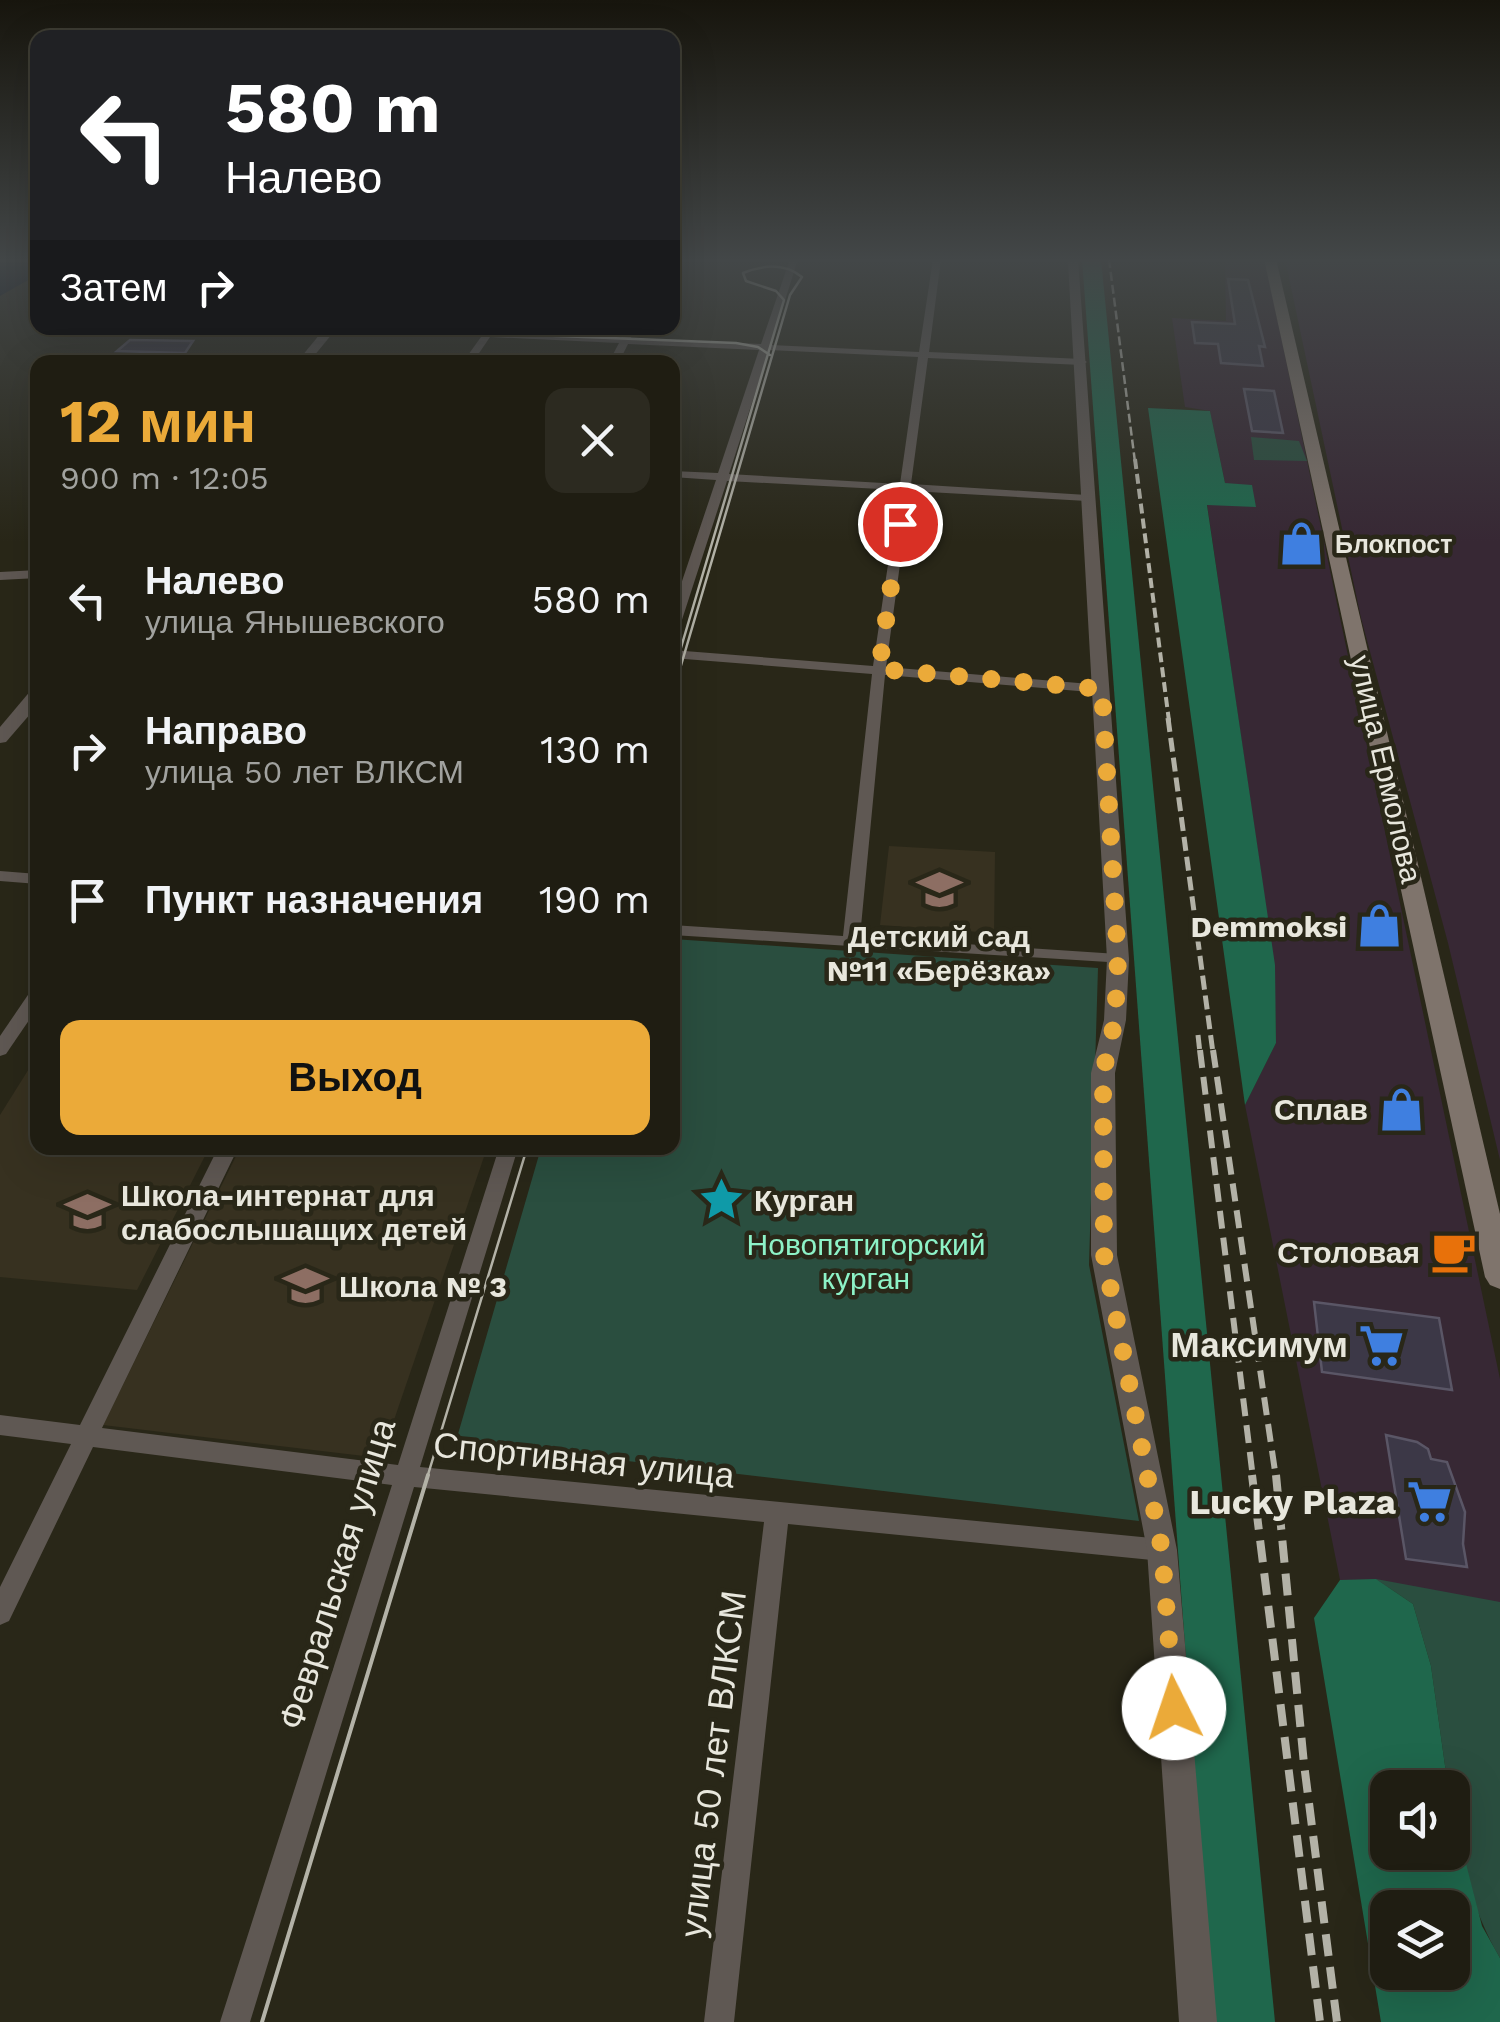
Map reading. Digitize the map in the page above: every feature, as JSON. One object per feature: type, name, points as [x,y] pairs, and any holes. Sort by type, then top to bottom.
[{"type":"main road","name":"улица Ермолова","points":[[1293,353],[1500,1277]]},
{"type":"street","points":[[680,607],[762,353]]},
{"type":"street","points":[[888,353],[1082,362]]},
{"type":"street","points":[[1081,353],[1118,959],[1115,1020],[1103,1073],[1104,1255],[1162,1550],[1198,2022]]},
{"type":"street","points":[[851,942],[879,669],[920,355]]},
{"type":"street","points":[[680,474],[1087,498]]},
{"type":"street","points":[[0,576],[30,574]]},
{"type":"street","points":[[680,655],[1102,689]]},
{"type":"street","points":[[0,738],[30,702]]},
{"type":"street","points":[[0,876],[30,878]]},
{"type":"street","points":[[680,931],[1118,959]]},
{"type":"street","points":[[0,1050],[30,1006]]},
{"type":"street","points":[[0,1612],[225,1155]]},
{"type":"street","name":"Февральская улица","points":[[234,2022],[508,1155]]},
{"type":"street","name":"Спортивная улица","points":[[0,1425],[404,1476],[1162,1550]]},
{"type":"street","name":"улица 50 лет ВЛКСМ","points":[[719,2022],[777,1515]]},
{"type":"shaded area","points":[[1177,353],[1284,353],[1500,1379],[1500,1604],[1340,1580],[1245,1105],[1276,1043],[1274,963],[1207,504],[1256,506],[1225,483],[1210,411],[1185,407]]},
{"type":"shaded area","points":[[1305,353],[1500,353],[1500,1160],[1448,943],[1361,618]]},
{"type":"shaded area","name":"Детский сад №11 «Берёзка»","points":[[889,846],[995,852],[994,933],[880,925]]},
{"type":"shaded area","name":"Школа-интернат для слабослышащих детей","points":[[30,1067],[30,1155],[205,1155],[137,1290],[0,1277],[0,1115]]},
{"type":"shaded area","name":"Школа № 3","points":[[237,1155],[485,1155],[381,1458],[103,1425]]},
{"type":"green space","points":[[1089,353],[1110,353],[1275,2022],[1213,2022]]},
{"type":"green space","points":[[1148,408],[1210,411],[1225,483],[1252,485],[1256,507],[1207,505],[1275,965],[1276,1043],[1245,1105]]},
{"type":"green space","points":[[1251,437],[1299,441],[1307,461],[1254,460]]},
{"type":"green space","name":"Новопятигорский курган","points":[[680,939],[1098,968],[1089,1265],[1139,1521],[456,1441],[539,1155],[680,1155]]},
{"type":"green space","points":[[1376,1579],[1500,1602],[1500,1958],[1481,1919],[1465,1870],[1470,1870],[1470,1770],[1446,1770],[1431,1666],[1413,1604]]},
{"type":"green space","points":[[1376,1579],[1413,1604],[1431,1666],[1446,1770],[1370,1770],[1370,1870],[1468,1870],[1482,1926],[1500,1958],[1500,2022],[1381,2022],[1376,1990],[1470,1990],[1470,1890],[1370,1890],[1370,1956],[1314,1618],[1340,1580]]},
{"type":"building","points":[[1219,353],[1260,353],[1263,366],[1221,363]]},
{"type":"building","points":[[1244,389],[1274,391],[1283,433],[1252,431]]},
{"type":"building","name":"Максимум","points":[[1314,1302],[1439,1318],[1452,1390],[1322,1372]]},
{"type":"building","name":"Lucky Plaza","points":[[1386,1435],[1417,1442],[1428,1449],[1431,1459],[1447,1462],[1465,1512],[1463,1544],[1467,1567],[1406,1559]]},
{"type":"tram line","points":[[680,669],[773,353]]},
{"type":"tram line","points":[[680,651],[768,354]]},
{"type":"tram line","points":[[427,1478],[525,1155]]},
{"type":"tram line","points":[[262,2022],[428,1475]]},
{"type":"railway","points":[[1121,353],[1135,462]]},
{"type":"railway","points":[[1135,459],[1169,721]]},
{"type":"railway","points":[[1168,718],[1213,1053]]},
{"type":"railway","points":[[1198,1035],[1200,1053]]},
{"type":"railway","points":[[1200,1050],[1253,1478]]},
{"type":"railway","points":[[1213,1050],[1276,1478]]},
{"type":"railway","points":[[1252,1475],[1320,2022]]},
{"type":"railway","points":[[1276,1475],[1304,1764],[1337,2022]]},
{"type":"place","name":"Блокпост","points":[[1302,544]]},
{"type":"place","name":"Детский сад №11 «Берёзка»","points":[[939,889]]},
{"type":"place","name":"Demmoksi","points":[[1380,926]]},
{"type":"place","name":"Сплав","points":[[1401,1109]]},
{"type":"place","name":"Курган","points":[[721,1200]]},
{"type":"place","name":"Школа-интернат для слабослышащих детей","points":[[88,1212]]},
{"type":"place","name":"Столовая","points":[[1453,1252]]},
{"type":"place","name":"Школа № 3","points":[[306,1286]]},
{"type":"place","name":"Максимум","points":[[1381,1345]]},
{"type":"place","name":"Lucky Plaza","points":[[1429,1502]]},
{"type":"route","points":[[900,524],[879,669],[1102,689],[1118,959],[1115,1020],[1103,1073],[1104,1255],[1162,1550],[1174,1708]]}]
